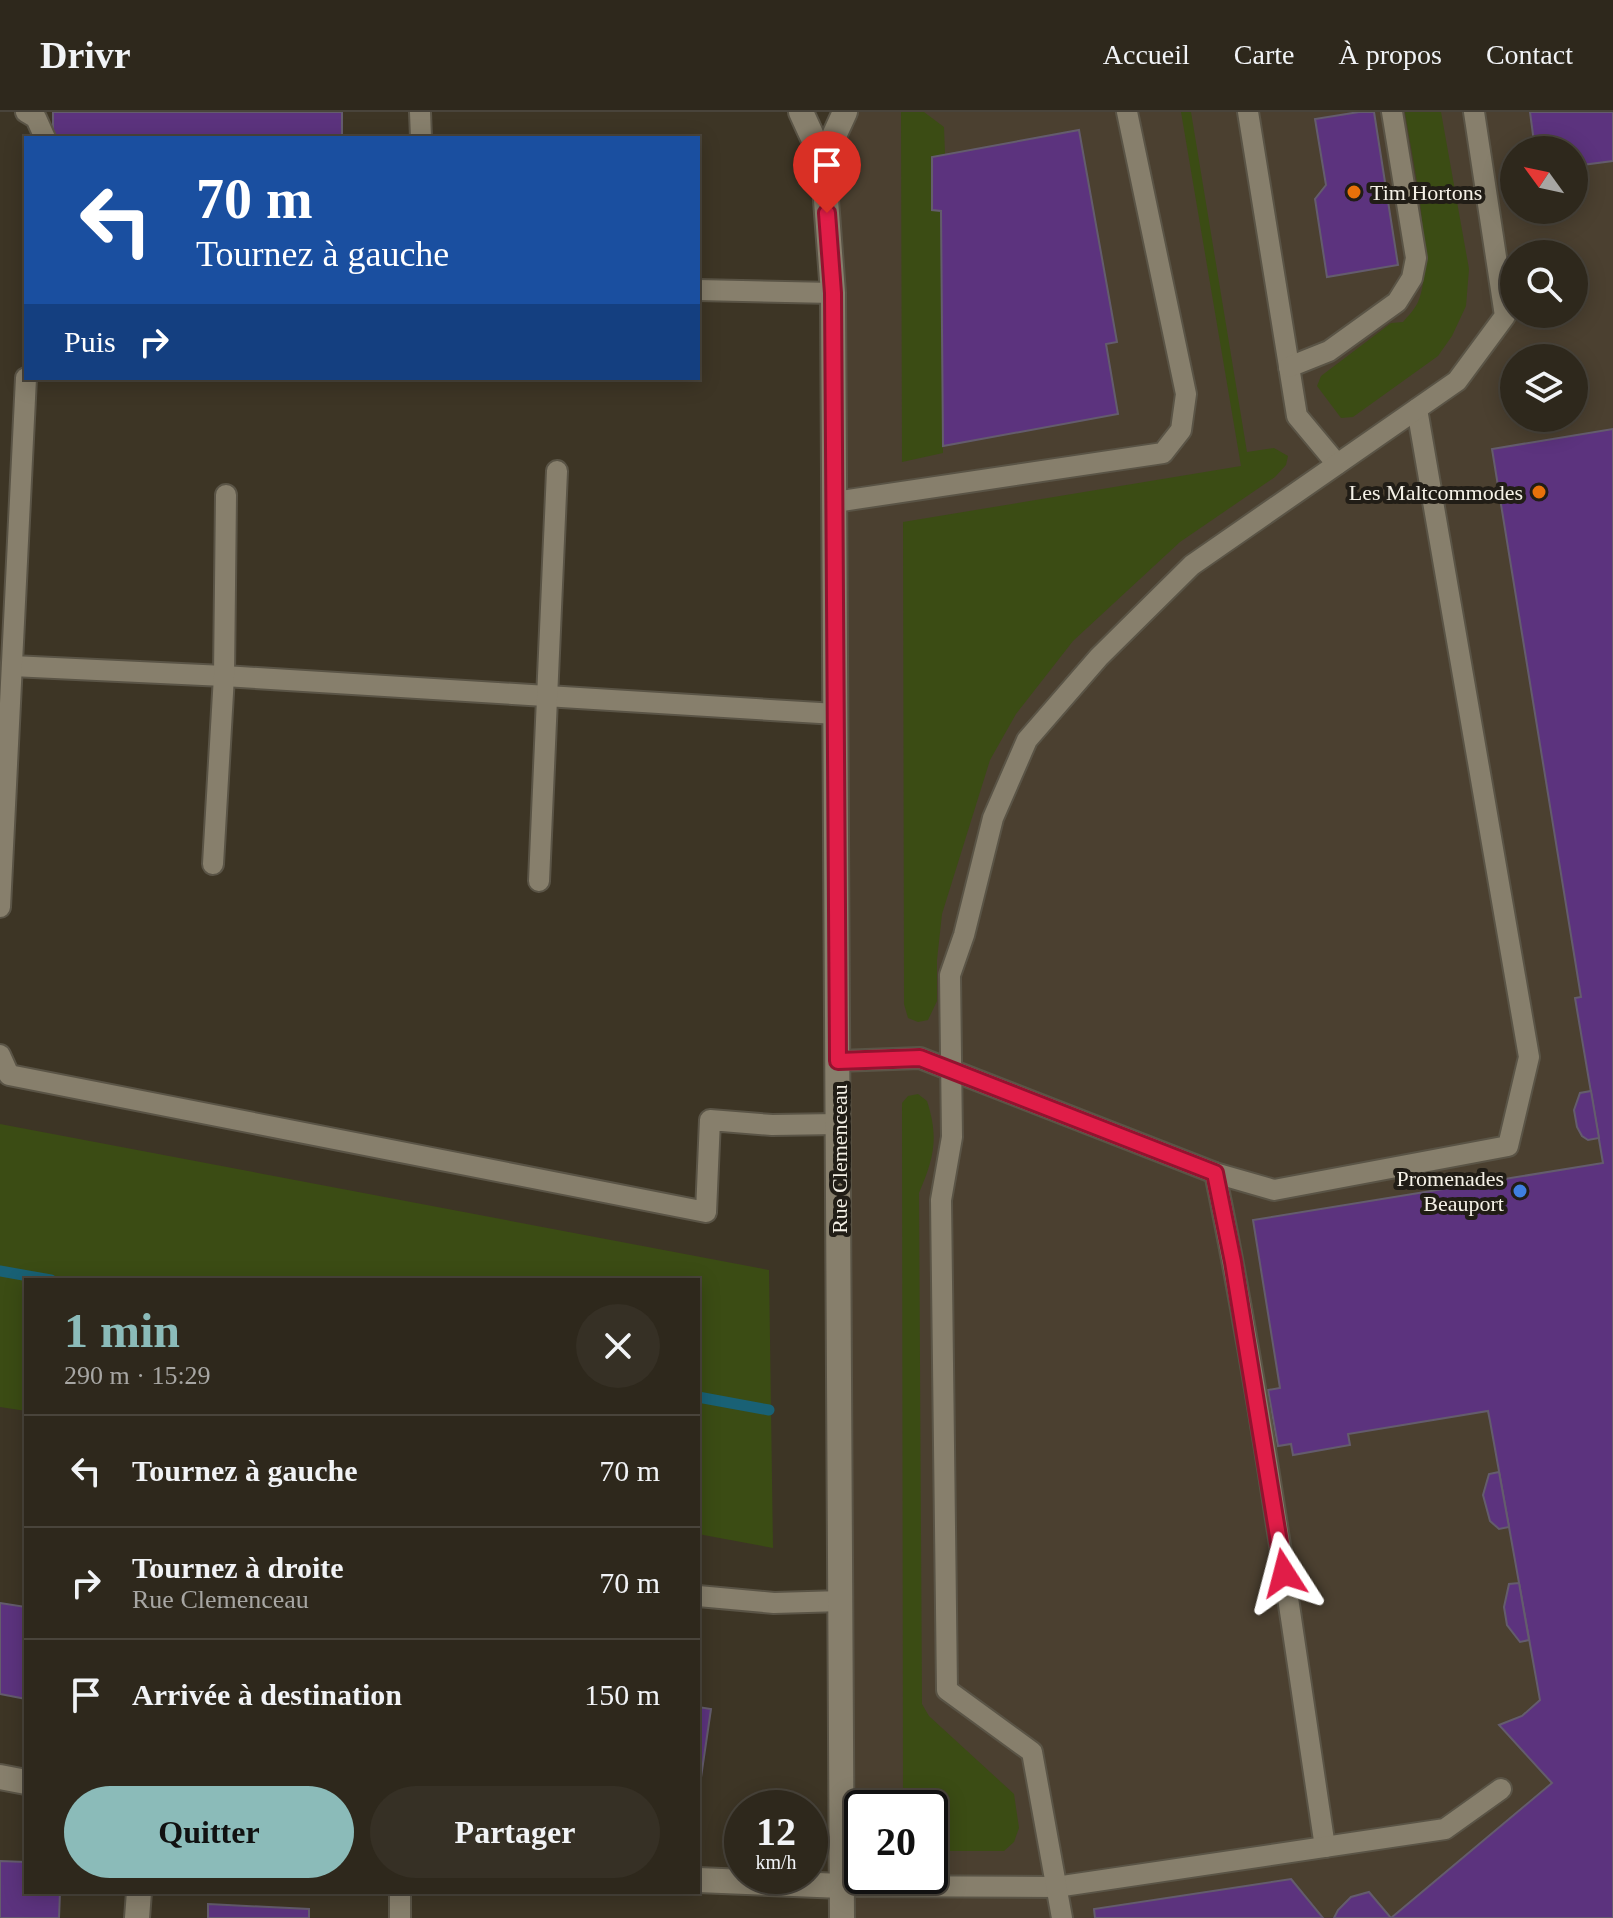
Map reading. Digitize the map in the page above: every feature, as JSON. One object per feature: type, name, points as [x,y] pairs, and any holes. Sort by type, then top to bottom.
[{"type":"street","name":"Rue Clemenceau","points":[[801,112],[823,160],[833,293],[842,1918]]},
{"type":"street","name":"Rue Clemenceau","points":[[823,160],[845,112]]},
{"type":"street","points":[[0,1777],[24,1782]]},
{"type":"street","points":[[700,1880],[842,1886]]},
{"type":"street","points":[[137,1918],[139,1894]]},
{"type":"lane","points":[[26,112],[36,118],[44,136]]},
{"type":"lane","points":[[420,112],[421,136]]},
{"type":"lane","points":[[835,502],[1163,453],[1181,430],[1186,394],[1127,112]]},
{"type":"lane","points":[[1248,112],[1297,416],[1337,464]]},
{"type":"lane","points":[[1289,367],[1329,351],[1397,302],[1412,278],[1416,258],[1392,112]]},
{"type":"lane","points":[[1062,1918],[1032,1752],[947,1690],[941,1200],[952,1137],[950,975],[964,935],[993,818],[1027,740],[1099,657],[1192,565],[1457,381],[1505,316],[1474,112]]},
{"type":"lane","points":[[700,290],[833,293]]},
{"type":"lane","points":[[0,907],[26,380]]},
{"type":"lane","points":[[838,1061],[920,1058],[1215,1173],[1274,1190],[1508,1146],[1529,1057],[1417,409]]},
{"type":"lane","points":[[539,881],[557,471]]},
{"type":"lane","points":[[213,864],[224,676],[226,495]]},
{"type":"lane","points":[[12,666],[836,714]]},
{"type":"lane","points":[[0,1055],[9,1075],[706,1212],[710,1120],[772,1125],[838,1124]]},
{"type":"lane","points":[[1215,1173],[1267,1465],[1325,1847]]},
{"type":"lane","points":[[700,1596],[774,1603],[842,1601]]},
{"type":"lane","points":[[842,1886],[1056,1887],[1445,1829],[1501,1789]]},
{"type":"lane","points":[[400,1894],[400,1918]]},
{"type":"shaded area","points":[[837,112],[1613,112],[1613,1918],[842,1918],[833,293]]},
{"type":"green space","points":[[901,112],[924,112],[944,127],[945,154],[932,157],[932,210],[941,211],[943,453],[902,462]]},
{"type":"green space","points":[[1181,112],[1191,112],[1247,452],[1274,448],[1288,456],[1286,465],[1275,477],[1180,542],[1073,641],[1016,714],[990,760],[942,914],[937,1001],[928,1020],[918,1022],[908,1018],[904,1004],[903,522],[1241,466]]},
{"type":"green space","points":[[1405,112],[1441,112],[1469,269],[1466,306],[1452,336],[1438,356],[1353,417],[1341,418],[1317,386],[1321,376],[1391,323],[1403,322],[1417,305],[1423,284],[1424,236]]},
{"type":"green space","points":[[918,1094],[927,1101],[934,1137],[931,1158],[919,1193],[922,1704],[929,1716],[1014,1794],[1019,1828],[1014,1842],[1004,1851],[948,1851],[948,1790],[903,1790],[902,1103],[908,1096]]},
{"type":"green space","points":[[0,1124],[769,1270],[773,1548],[700,1534],[700,1278],[24,1278],[24,1411],[0,1407]]},
{"type":"building","points":[[53,112],[342,112],[342,136],[53,136]]},
{"type":"building","name":"Tim Hortons","points":[[1374,112],[1398,265],[1327,277],[1315,199],[1326,185],[1315,119]]},
{"type":"building","points":[[1530,112],[1613,112],[1613,161],[1588,164],[1588,136],[1533,136]]},
{"type":"building","points":[[1079,130],[1117,342],[1106,344],[1118,414],[943,446],[941,211],[932,210],[932,157]]},
{"type":"building","name":"Promenades Beauport","points":[[1613,429],[1613,1918],[1391,1918],[1552,1783],[1499,1725],[1522,1716],[1540,1700],[1490,1421],[1488,1411],[1348,1434],[1350,1445],[1293,1455],[1291,1444],[1278,1446],[1268,1390],[1280,1388],[1253,1220],[1603,1163],[1575,998],[1581,997],[1492,449]]},
{"type":"building","points":[[1591,1091],[1599,1138],[1588,1140],[1577,1127],[1574,1110],[1580,1093]]},
{"type":"building","points":[[1499,1472],[1509,1527],[1499,1529],[1490,1521],[1483,1495],[1489,1474]]},
{"type":"building","points":[[1519,1583],[1529,1640],[1520,1642],[1507,1625],[1504,1607],[1509,1584]]},
{"type":"building","points":[[0,1603],[24,1607],[24,1699],[0,1694]]},
{"type":"building","points":[[700,1707],[711,1709],[700,1784]]},
{"type":"building","points":[[0,1861],[24,1862],[24,1894],[60,1894],[59,1918],[0,1918]]},
{"type":"building","points":[[1291,1879],[1323,1918],[1095,1918],[1094,1909]]},
{"type":"building","points":[[1369,1892],[1391,1918],[1334,1918],[1351,1897]]},
{"type":"building","points":[[208,1904],[309,1909],[309,1918],[208,1918]]},
{"type":"waterway","points":[[0,1271],[40,1278]]},
{"type":"waterway","points":[[700,1397],[769,1410]]},
{"type":"place","name":"Tim Hortons","points":[[1354,192]]},
{"type":"place","name":"Les Maltcommodes","points":[[1539,492]]},
{"type":"place","name":"Promenades Beauport","points":[[1520,1191]]},
{"type":"route","points":[[827,213],[833,293],[838,1061],[920,1058],[1215,1173],[1233,1262],[1284,1573]]}]
